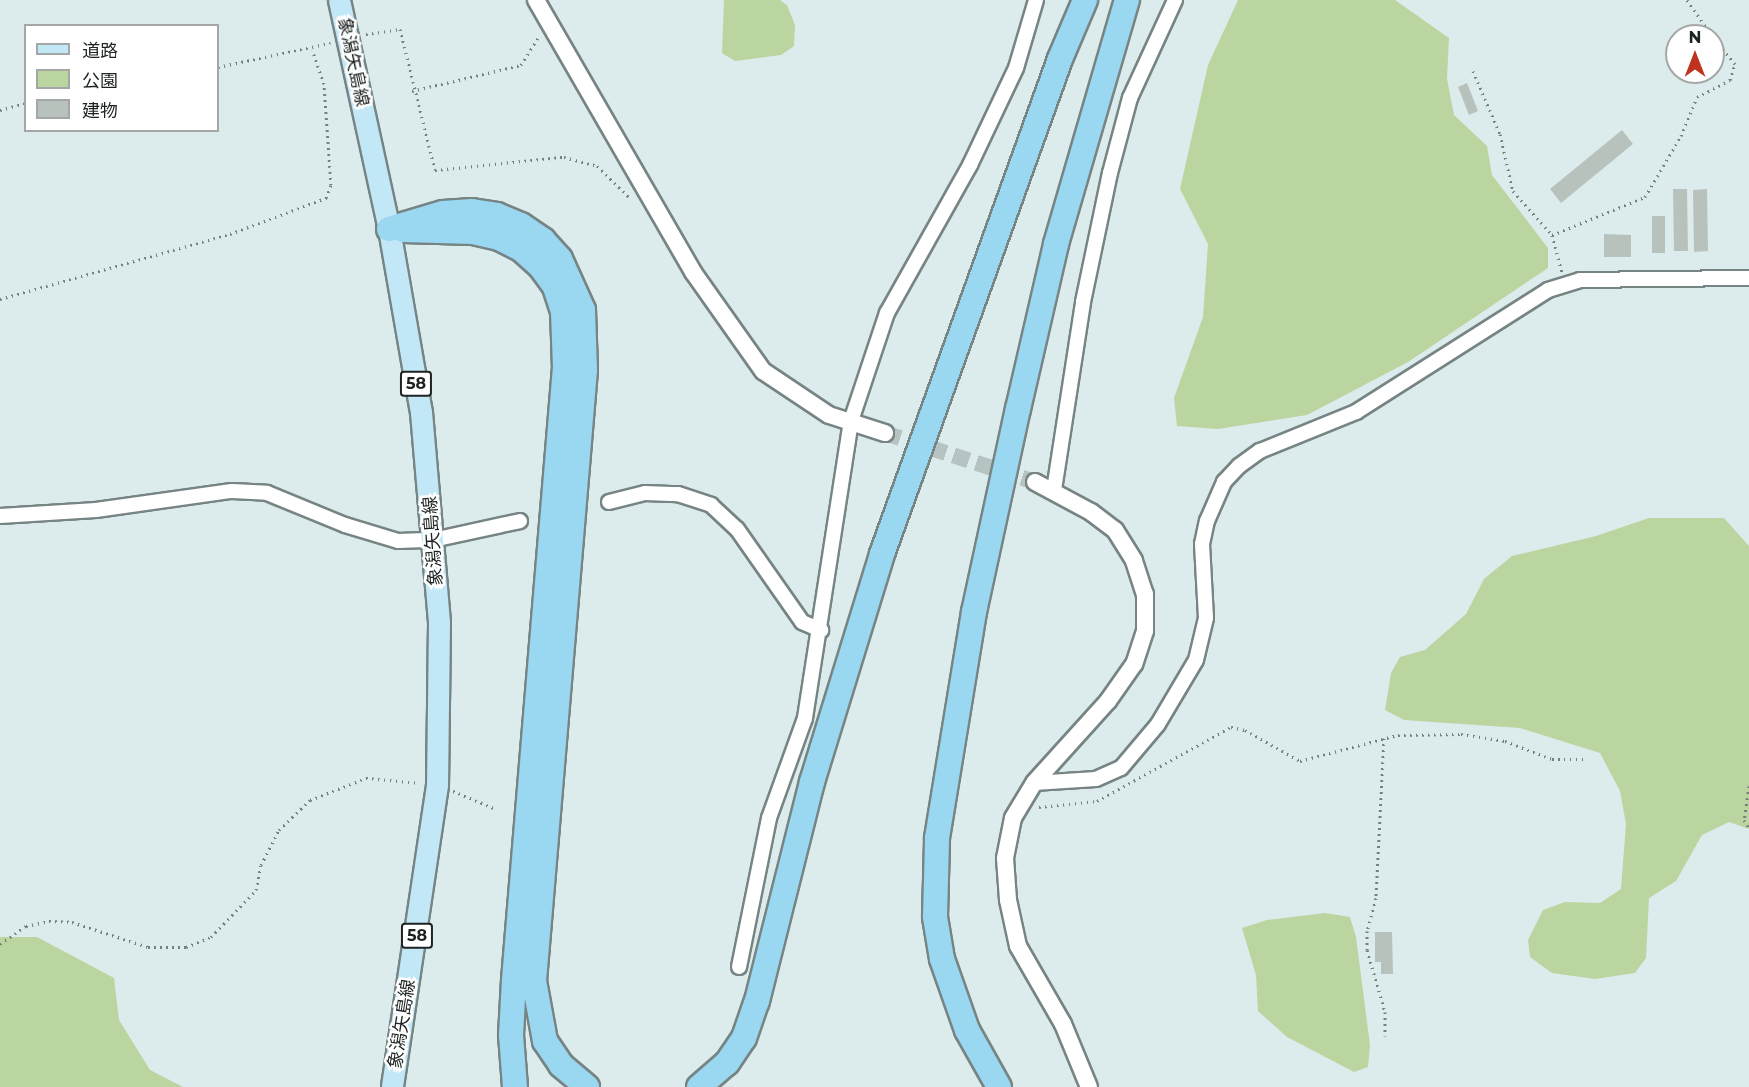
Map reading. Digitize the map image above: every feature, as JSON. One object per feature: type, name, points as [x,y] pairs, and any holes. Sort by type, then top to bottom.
[{"type":"highway","points":[[699,1087],[727,1064],[744,1038],[758,1002],[812,782],[847,662],[1010,198],[1085,0]]},
{"type":"highway","points":[[999,1087],[968,1030],[942,959],[935,907],[937,838],[974,612],[1018,409],[1056,244],[1127,0]]},
{"type":"highway","points":[[389,230],[442,213],[472,212],[513,222],[543,240],[560,259],[583,310],[585,370],[534,981],[545,1041],[561,1065],[587,1087]]},
{"type":"highway","points":[[389,230],[473,232],[499,238],[521,249],[540,266],[555,287],[563,310],[566,367],[511,1035],[515,1087]]},
{"type":"main road","name":"象潟矢島線","points":[[339,0],[349,37],[389,230],[421,412],[438,623],[437,784],[392,1087]]},
{"type":"street","points":[[536,0],[724,320],[763,371],[829,415],[885,433]]},
{"type":"street","points":[[739,967],[769,818],[805,718],[821,630],[851,421],[887,313],[970,165],[1016,69],[1036,0]]},
{"type":"street","points":[[1054,490],[1083,302],[1110,173],[1130,98],[1175,0]]},
{"type":"street","points":[[1034,783],[1096,779],[1121,768],[1158,724],[1196,660],[1206,618],[1202,544],[1206,521],[1224,482],[1239,466],[1260,451],[1356,412],[1548,290],[1580,280],[1749,278]]},
{"type":"street","points":[[1035,482],[1054,490],[1115,531],[1134,561],[1145,594],[1145,631],[1134,664],[1108,701],[1034,783],[1013,818],[1005,858],[1008,900],[1018,946],[1063,1024],[1089,1087]]},
{"type":"street","points":[[0,516],[96,510],[232,491],[267,493],[345,525],[398,541],[433,540],[520,522]]},
{"type":"street","points":[[609,502],[645,493],[678,494],[711,505],[737,529],[802,622],[821,630]]},
{"type":"path","points":[[1687,0],[1704,24]]},
{"type":"path","points":[[412,91],[521,65],[548,22]]},
{"type":"path","points":[[219,67],[312,49],[349,37],[400,29],[412,91],[435,170],[564,157],[597,166],[634,201],[660,214]]},
{"type":"path","points":[[0,299],[230,234],[326,198],[331,185],[324,84],[312,49]]},
{"type":"path","points":[[1725,51],[1735,64],[1730,81],[1725,83]]},
{"type":"path","points":[[1473,71],[1500,134],[1513,191],[1552,235],[1562,263],[1563,286]]},
{"type":"path","points":[[1552,235],[1645,197],[1681,136],[1697,97],[1724,84]]},
{"type":"path","points":[[0,110],[24,104]]},
{"type":"path","points":[[1019,807],[1097,801],[1231,727],[1245,730],[1300,760],[1384,738],[1461,734],[1505,741],[1552,759],[1587,759]]},
{"type":"path","points":[[1384,738],[1376,898],[1367,931],[1367,950],[1385,1012],[1385,1036]]},
{"type":"path","points":[[0,944],[26,926],[49,921],[72,922],[148,947],[186,947],[211,937],[256,890],[261,865],[279,830],[310,800],[366,778],[437,784],[496,809]]},
{"type":"path","points":[[1749,786],[1743,820],[1749,828]]},
{"type":"green space","points":[[724,0],[780,0],[787,5],[795,25],[794,46],[781,55],[735,61],[722,53]]},
{"type":"green space","points":[[1238,0],[1395,0],[1449,38],[1447,79],[1454,115],[1487,146],[1492,175],[1548,248],[1548,268],[1408,362],[1307,415],[1218,429],[1177,426],[1174,398],[1203,317],[1208,244],[1180,189],[1208,65]]},
{"type":"green space","points":[[1649,518],[1724,518],[1749,546],[1749,829],[1729,822],[1702,835],[1676,881],[1649,898],[1646,958],[1635,973],[1595,979],[1552,973],[1530,957],[1528,940],[1543,910],[1565,902],[1600,903],[1621,889],[1626,824],[1620,791],[1600,753],[1520,728],[1404,720],[1385,710],[1391,673],[1400,657],[1425,650],[1466,614],[1484,579],[1512,556],[1596,536]]},
{"type":"green space","points":[[1325,913],[1350,917],[1356,937],[1370,1045],[1368,1067],[1354,1072],[1287,1037],[1258,1011],[1256,975],[1242,928],[1267,920]]},
{"type":"green space","points":[[0,937],[37,937],[114,978],[119,1020],[150,1070],[183,1087],[0,1087]]},
{"type":"building","points":[[1467,83],[1478,111],[1469,115],[1458,87]]},
{"type":"building","points":[[1622,130],[1633,144],[1561,203],[1550,189]]},
{"type":"building","points":[[1673,189],[1687,189],[1688,251],[1674,251]]},
{"type":"building","points":[[1707,189],[1708,251],[1694,252],[1693,190]]},
{"type":"building","points":[[1652,216],[1665,216],[1665,253],[1652,253]]},
{"type":"building","points":[[1604,234],[1631,235],[1631,257],[1604,257]]},
{"type":"building","points":[[1375,932],[1392,932],[1393,974],[1381,974],[1381,962],[1375,962]]},
{"type":"tunnel","points":[[885,433],[1035,482]]}]
